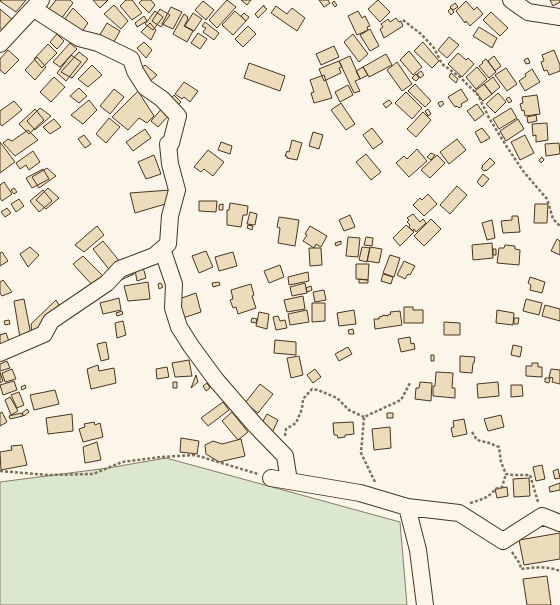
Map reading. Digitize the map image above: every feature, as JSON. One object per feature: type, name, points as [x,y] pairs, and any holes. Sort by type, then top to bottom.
[{"type":"street","points":[[511,0],[528,12],[560,17]]},
{"type":"street","points":[[0,44],[38,4],[79,38],[98,43],[131,59],[135,71],[145,86],[162,99],[178,116],[171,142],[168,144],[170,164],[177,190],[170,216],[168,244],[154,256],[120,269],[107,283],[51,320],[44,334],[0,353]]},
{"type":"street","points":[[162,249],[174,284],[173,308],[179,326],[191,346],[216,380],[255,425],[286,456],[289,481]]},
{"type":"street","points":[[270,478],[360,493],[407,507],[459,513],[503,541],[542,516],[560,522]]},
{"type":"street","points":[[407,507],[418,550],[425,605]]},
{"type":"path","points":[[403,20],[434,48],[442,64],[460,77],[478,95],[489,118],[511,153],[526,175],[547,198],[553,219],[560,226]]},
{"type":"path","points":[[275,446],[284,439],[286,429],[296,423],[302,409],[303,399],[312,389],[337,398],[349,410],[364,417],[401,400],[410,383]]},
{"type":"path","points":[[364,417],[361,453],[375,482],[380,486]]},
{"type":"path","points":[[454,513],[457,507],[486,498],[492,494],[495,489],[502,487],[506,474],[500,462],[498,447],[477,440],[472,432]]},
{"type":"path","points":[[0,472],[48,475],[93,474],[122,462],[161,457],[195,455],[270,478]]},
{"type":"path","points":[[506,474],[530,475],[542,516]]},
{"type":"path","points":[[506,539],[513,555],[520,564],[521,569],[543,567],[560,571]]},
{"type":"green space","points":[[166,458],[400,522],[407,605],[0,605],[0,482],[108,468]]},
{"type":"building","points":[[26,0],[16,12],[0,1]]},
{"type":"building","points":[[56,0],[70,0],[73,3],[61,19],[49,9]]},
{"type":"building","points":[[93,0],[108,0],[100,8]]},
{"type":"building","points":[[126,0],[132,0],[142,13],[132,20],[120,6]]},
{"type":"building","points":[[142,0],[151,0],[155,5],[149,13],[139,3]]},
{"type":"building","points":[[227,0],[236,7],[217,28],[209,20]]},
{"type":"building","points":[[241,0],[251,0],[247,5]]},
{"type":"building","points":[[319,0],[328,0],[330,3],[324,7]]},
{"type":"building","points":[[378,0],[390,12],[380,22],[368,9]]},
{"type":"building","points":[[550,0],[560,0],[560,2],[553,6]]},
{"type":"building","points":[[203,1],[214,10],[206,20],[195,10]]},
{"type":"building","points":[[334,1],[337,5],[335,7],[332,3]]},
{"type":"building","points":[[466,1],[474,10],[477,7],[483,14],[470,26],[466,21],[465,23],[456,11]]},
{"type":"building","points":[[455,3],[458,7],[453,10],[450,7]]},
{"type":"building","points":[[114,5],[128,21],[121,29],[104,14]]},
{"type":"building","points":[[264,5],[267,9],[258,18],[255,14]]},
{"type":"building","points":[[276,6],[287,14],[292,8],[305,18],[297,31],[271,13]]},
{"type":"building","points":[[171,7],[182,12],[173,29],[162,24]]},
{"type":"building","points":[[73,8],[88,23],[80,34],[64,20]]},
{"type":"building","points":[[451,8],[454,12],[451,15],[448,11]]},
{"type":"building","points":[[0,9],[14,21],[4,32],[0,28]]},
{"type":"building","points":[[160,9],[170,15],[161,27],[152,21]]},
{"type":"building","points":[[155,11],[163,17],[153,30],[145,24]]},
{"type":"building","points":[[235,11],[246,21],[233,35],[222,25]]},
{"type":"building","points":[[358,11],[362,18],[365,16],[370,26],[367,27],[368,30],[357,35],[348,16]]},
{"type":"building","points":[[491,12],[508,28],[500,36],[483,20]]},
{"type":"building","points":[[193,13],[202,19],[194,31],[185,26]]},
{"type":"building","points":[[244,13],[249,17],[246,21],[241,16]]},
{"type":"building","points":[[184,14],[188,17],[188,19],[184,26],[193,31],[187,42],[173,34]]},
{"type":"building","points":[[144,16],[147,21],[137,27],[135,23]]},
{"type":"building","points":[[396,18],[399,22],[401,21],[403,26],[384,38],[380,29],[383,27],[381,24],[388,19],[390,22]]},
{"type":"building","points":[[205,22],[219,33],[214,40],[203,32],[206,28],[202,26]]},
{"type":"building","points":[[107,23],[120,31],[111,47],[98,38]]},
{"type":"building","points":[[150,23],[156,30],[151,40],[141,32]]},
{"type":"building","points":[[248,26],[256,34],[243,47],[235,39]]},
{"type":"building","points":[[479,27],[497,38],[492,48],[473,36]]},
{"type":"building","points":[[370,29],[379,46],[370,51],[360,35]]},
{"type":"building","points":[[198,33],[207,39],[200,49],[191,43]]},
{"type":"building","points":[[57,34],[64,41],[57,49],[50,42]]},
{"type":"building","points":[[353,34],[368,54],[359,62],[344,42]]},
{"type":"building","points":[[449,37],[459,45],[447,58],[438,50]]},
{"type":"building","points":[[144,42],[152,50],[146,58],[137,48]]},
{"type":"building","points":[[423,42],[439,61],[432,68],[414,51]]},
{"type":"building","points":[[70,43],[77,49],[60,67],[53,62]]},
{"type":"building","points":[[48,44],[57,53],[42,68],[34,59]]},
{"type":"building","points":[[334,46],[339,57],[321,65],[316,54]]},
{"type":"building","points":[[8,50],[19,60],[5,74],[0,70],[0,59]]},
{"type":"building","points":[[554,50],[560,65],[560,71],[549,75],[547,70],[544,71],[541,62],[544,61],[542,55]]},
{"type":"building","points":[[409,51],[422,67],[413,75],[400,60]]},
{"type":"building","points":[[79,52],[88,59],[72,78],[61,72]]},
{"type":"building","points":[[458,53],[466,60],[468,58],[474,64],[462,77],[448,64]]},
{"type":"building","points":[[386,54],[392,65],[369,77],[363,67]]},
{"type":"building","points":[[71,55],[81,62],[66,81],[57,73]]},
{"type":"building","points":[[350,56],[360,79],[355,81],[360,91],[354,93],[339,61]]},
{"type":"building","points":[[494,56],[501,66],[495,71],[488,61]]},
{"type":"building","points":[[37,57],[46,67],[35,80],[25,70]]},
{"type":"building","points":[[528,58],[530,63],[526,64],[524,60]]},
{"type":"building","points":[[486,59],[496,72],[489,78],[479,66]]},
{"type":"building","points":[[339,61],[342,67],[339,68],[341,73],[324,81],[319,69]]},
{"type":"building","points":[[397,62],[412,84],[402,91],[387,70]]},
{"type":"building","points":[[249,63],[285,76],[280,91],[244,78]]},
{"type":"building","points":[[92,65],[102,75],[88,87],[78,79]]},
{"type":"building","points":[[145,65],[157,75],[146,85],[136,72]]},
{"type":"building","points":[[363,67],[368,75],[360,79],[356,71]]},
{"type":"building","points":[[477,67],[487,79],[476,89],[466,77]]},
{"type":"building","points":[[506,68],[517,84],[507,91],[495,75]]},
{"type":"building","points":[[532,69],[540,82],[525,91],[519,81]]},
{"type":"building","points":[[421,71],[424,75],[420,78],[417,74]]},
{"type":"building","points":[[451,73],[458,79],[456,83],[449,77]]},
{"type":"building","points":[[416,74],[419,78],[416,81],[412,78]]},
{"type":"building","points":[[324,75],[332,98],[314,103],[311,93],[314,92],[310,80]]},
{"type":"building","points":[[54,77],[65,87],[51,102],[40,92]]},
{"type":"building","points":[[493,77],[500,87],[492,94],[484,84]]},
{"type":"building","points":[[184,82],[198,91],[190,102],[184,97],[182,99],[175,94]]},
{"type":"building","points":[[415,84],[431,101],[425,107],[408,91]]},
{"type":"building","points":[[484,84],[492,94],[483,101],[475,91]]},
{"type":"building","points":[[348,85],[353,95],[340,102],[335,92]]},
{"type":"building","points":[[79,88],[87,96],[79,103],[70,96]]},
{"type":"building","points":[[114,89],[124,97],[110,114],[100,106]]},
{"type":"building","points":[[461,89],[468,100],[461,104],[462,106],[459,108],[457,106],[455,107],[448,97]]},
{"type":"building","points":[[138,91],[154,116],[147,123],[139,118],[128,130],[112,117]]},
{"type":"building","points":[[406,92],[422,108],[412,119],[395,103]]},
{"type":"building","points":[[498,93],[506,102],[495,113],[486,104]]},
{"type":"building","points":[[174,95],[181,102],[174,109],[168,102]]},
{"type":"building","points":[[537,95],[540,114],[525,116],[524,110],[522,111],[520,104],[523,103],[522,97]]},
{"type":"building","points":[[509,97],[512,101],[509,103],[506,99]]},
{"type":"building","points":[[89,100],[97,110],[83,124],[71,115]]},
{"type":"building","points":[[389,100],[392,103],[386,108],[383,104]]},
{"type":"building","points":[[14,101],[22,110],[2,126],[0,124],[0,111]]},
{"type":"building","points":[[442,101],[444,104],[440,107],[438,103]]},
{"type":"building","points":[[341,103],[355,124],[346,130],[331,110]]},
{"type":"building","points":[[477,104],[484,114],[475,121],[467,111]]},
{"type":"building","points":[[164,106],[171,113],[158,127],[151,121]]},
{"type":"building","points":[[40,108],[51,116],[35,130],[27,121]]},
{"type":"building","points":[[511,108],[517,118],[499,129],[493,119]]},
{"type":"building","points":[[35,109],[44,120],[29,134],[19,124]]},
{"type":"building","points":[[428,109],[431,114],[428,116],[425,111]]},
{"type":"building","points":[[423,112],[431,120],[416,137],[407,129]]},
{"type":"building","points":[[536,115],[537,121],[528,123],[527,117]]},
{"type":"building","points":[[109,118],[120,127],[106,143],[96,134]]},
{"type":"building","points":[[54,119],[61,127],[50,134],[43,127]]},
{"type":"building","points":[[518,119],[524,129],[506,141],[500,131]]},
{"type":"building","points":[[547,123],[548,140],[536,142],[536,135],[533,136],[532,124]]},
{"type":"building","points":[[372,128],[383,142],[373,149],[363,135]]},
{"type":"building","points":[[482,128],[490,138],[481,143],[475,132]]},
{"type":"building","points":[[145,129],[151,138],[133,151],[126,142]]},
{"type":"building","points":[[28,130],[38,140],[15,156],[3,143],[8,139],[12,141]]},
{"type":"building","points":[[313,132],[323,135],[319,149],[309,146]]},
{"type":"building","points":[[84,135],[91,144],[85,148],[78,139]]},
{"type":"building","points":[[525,135],[534,153],[520,160],[511,142]]},
{"type":"building","points":[[457,139],[466,150],[449,164],[440,152]]},
{"type":"building","points":[[292,140],[302,143],[297,160],[287,158],[287,156],[285,156],[287,151],[289,152]]},
{"type":"building","points":[[0,142],[15,162],[0,173]]},
{"type":"building","points":[[221,142],[232,146],[230,154],[218,150]]},
{"type":"building","points":[[559,143],[560,154],[546,156],[545,144]]},
{"type":"building","points":[[417,149],[427,161],[409,177],[396,163],[404,156],[407,159]]},
{"type":"building","points":[[208,150],[224,162],[213,176],[204,169],[201,172],[194,167]]},
{"type":"building","points":[[33,151],[40,162],[29,170],[26,165],[20,169],[16,163]]},
{"type":"building","points":[[431,153],[435,155],[431,160],[427,157]]},
{"type":"building","points":[[366,154],[381,172],[371,180],[356,162]]},
{"type":"building","points":[[154,155],[161,174],[146,179],[138,162]]},
{"type":"building","points":[[437,155],[445,163],[430,178],[421,170]]},
{"type":"building","points":[[542,157],[544,160],[541,163],[539,160]]},
{"type":"building","points":[[490,158],[495,163],[484,171],[481,168]]},
{"type":"building","points":[[47,168],[56,176],[39,188],[32,177]]},
{"type":"building","points":[[43,169],[49,179],[32,188],[26,178]]},
{"type":"building","points":[[483,174],[489,179],[482,187],[477,182]]},
{"type":"building","points":[[4,182],[12,194],[2,201],[0,198],[0,185]]},
{"type":"building","points":[[457,186],[467,195],[450,214],[440,205]]},
{"type":"building","points":[[14,188],[17,192],[14,194],[11,190]]},
{"type":"building","points":[[48,188],[59,198],[46,209],[36,200]]},
{"type":"building","points":[[43,190],[52,201],[39,212],[30,201]]},
{"type":"building","points":[[170,190],[172,202],[135,213],[130,193]]},
{"type":"building","points":[[428,194],[437,204],[424,216],[413,205],[420,198],[422,200]]},
{"type":"building","points":[[19,199],[24,206],[16,212],[11,204]]},
{"type":"building","points":[[199,201],[217,201],[216,212],[199,211]]},
{"type":"building","points":[[230,203],[248,206],[247,215],[243,215],[241,227],[227,225],[227,210],[229,210]]},
{"type":"building","points":[[223,204],[223,210],[219,210],[219,205]]},
{"type":"building","points":[[535,204],[548,204],[547,223],[534,223]]},
{"type":"building","points":[[7,208],[11,213],[5,217],[1,212]]},
{"type":"building","points":[[250,212],[257,214],[255,225],[247,224]]},
{"type":"building","points":[[413,214],[420,222],[423,219],[426,223],[416,232],[414,229],[413,231],[409,227],[410,225],[407,222],[409,220],[407,218]]},
{"type":"building","points":[[350,215],[355,227],[344,231],[339,220]]},
{"type":"building","points":[[512,216],[518,216],[520,232],[503,233],[501,221],[512,220]]},
{"type":"building","points":[[279,217],[299,220],[295,246],[278,243],[280,228],[277,227]]},
{"type":"building","points":[[431,219],[441,229],[424,246],[414,236]]},
{"type":"building","points":[[492,220],[495,238],[487,240],[482,223]]},
{"type":"building","points":[[248,225],[253,226],[252,230],[247,228]]},
{"type":"building","points":[[406,225],[414,232],[400,246],[393,238]]},
{"type":"building","points":[[97,226],[104,235],[84,252],[75,245]]},
{"type":"building","points":[[310,226],[327,236],[321,247],[316,244],[314,248],[303,241]]},
{"type":"building","points":[[348,237],[360,238],[358,257],[346,256]]},
{"type":"building","points":[[366,237],[373,238],[372,246],[364,245]]},
{"type":"building","points":[[557,239],[560,241],[560,255],[551,251]]},
{"type":"building","points":[[103,241],[121,263],[111,272],[93,249]]},
{"type":"building","points":[[341,241],[341,244],[336,246],[335,243]]},
{"type":"building","points":[[492,243],[493,258],[473,260],[472,245]]},
{"type":"building","points":[[505,245],[515,246],[515,249],[520,250],[519,265],[497,263],[499,248],[504,248]]},
{"type":"building","points":[[30,247],[39,255],[28,267],[20,254]]},
{"type":"building","points":[[362,247],[370,248],[367,262],[359,260]]},
{"type":"building","points":[[370,247],[382,249],[379,263],[367,261]]},
{"type":"building","points":[[309,248],[321,248],[322,265],[310,266]]},
{"type":"building","points":[[493,249],[496,249],[496,255],[493,255]]},
{"type":"building","points":[[206,251],[213,267],[199,273],[192,256]]},
{"type":"building","points":[[2,252],[8,261],[0,266],[0,253]]},
{"type":"building","points":[[233,252],[237,266],[219,271],[215,257]]},
{"type":"building","points":[[390,255],[400,258],[394,277],[383,273]]},
{"type":"building","points":[[83,256],[104,277],[94,287],[73,264]]},
{"type":"building","points":[[404,261],[415,266],[410,275],[408,274],[405,279],[397,275]]},
{"type":"building","points":[[356,264],[369,264],[368,280],[356,279]]},
{"type":"building","points":[[280,265],[284,277],[269,283],[264,271]]},
{"type":"building","points":[[143,267],[146,278],[137,281],[135,270]]},
{"type":"building","points":[[131,268],[134,274],[121,280],[118,274]]},
{"type":"building","points":[[308,272],[309,281],[289,285],[288,277]]},
{"type":"building","points":[[383,274],[393,277],[391,284],[381,281]]},
{"type":"building","points":[[530,277],[545,282],[542,293],[530,290],[531,285],[528,283]]},
{"type":"building","points":[[359,279],[368,280],[368,283],[359,283]]},
{"type":"building","points":[[3,280],[12,292],[2,296],[0,293],[0,282]]},
{"type":"building","points":[[148,282],[150,299],[128,301],[124,286]]},
{"type":"building","points":[[219,282],[220,285],[213,287],[212,283]]},
{"type":"building","points":[[161,283],[163,287],[159,289],[158,284]]},
{"type":"building","points":[[305,283],[307,293],[292,296],[290,287]]},
{"type":"building","points":[[251,284],[254,295],[252,296],[256,308],[238,314],[236,307],[233,308],[230,300],[233,299],[231,290]]},
{"type":"building","points":[[311,286],[312,290],[307,292],[306,288]]},
{"type":"building","points":[[324,290],[326,300],[315,302],[313,292]]},
{"type":"building","points":[[196,293],[201,312],[183,318],[179,299]]},
{"type":"building","points":[[303,296],[305,309],[287,312],[284,300]]},
{"type":"building","points":[[119,298],[121,310],[103,314],[100,303]]},
{"type":"building","points":[[24,299],[31,335],[20,338],[14,301]]},
{"type":"building","points":[[526,299],[542,303],[539,315],[523,311]]},
{"type":"building","points":[[56,300],[62,310],[32,334],[31,324]]},
{"type":"building","points":[[312,303],[325,303],[325,321],[312,322]]},
{"type":"building","points":[[545,305],[560,309],[560,321],[542,316]]},
{"type":"building","points":[[404,307],[413,307],[413,310],[423,310],[423,323],[404,323]]},
{"type":"building","points":[[307,310],[309,322],[290,325],[288,314]]},
{"type":"building","points":[[354,310],[356,324],[339,326],[337,313]]},
{"type":"building","points":[[497,310],[514,313],[513,325],[496,323]]},
{"type":"building","points":[[122,311],[123,314],[117,316],[116,313]]},
{"type":"building","points":[[400,311],[402,325],[375,329],[374,319],[379,319],[379,317],[383,315],[388,316],[391,314],[390,312]]},
{"type":"building","points":[[259,312],[269,314],[267,329],[256,326]]},
{"type":"building","points":[[278,316],[280,321],[285,320],[287,328],[276,330],[273,317]]},
{"type":"building","points":[[252,318],[257,319],[256,323],[251,322]]},
{"type":"building","points":[[514,318],[519,318],[518,324],[514,324]]},
{"type":"building","points":[[9,320],[10,324],[5,325],[4,321]]},
{"type":"building","points":[[123,321],[126,335],[117,338],[115,323]]},
{"type":"building","points":[[444,322],[460,323],[460,335],[444,335]]},
{"type":"building","points":[[353,329],[354,334],[349,334],[348,330]]},
{"type":"building","points":[[6,333],[10,344],[0,348],[0,335]]},
{"type":"building","points":[[410,337],[411,344],[414,343],[415,349],[401,352],[398,339]]},
{"type":"building","points":[[275,340],[296,342],[296,355],[274,353]]},
{"type":"building","points":[[106,342],[109,359],[101,361],[97,344]]},
{"type":"building","points":[[513,345],[522,347],[520,357],[511,355]]},
{"type":"building","points":[[348,347],[352,354],[339,361],[335,354]]},
{"type":"building","points":[[431,355],[434,355],[434,361],[431,361]]},
{"type":"building","points":[[299,356],[303,375],[291,378],[287,358]]},
{"type":"building","points":[[460,356],[475,357],[472,373],[460,372]]},
{"type":"building","points":[[189,360],[192,376],[175,377],[172,363]]},
{"type":"building","points":[[7,361],[10,368],[0,371],[0,364]]},
{"type":"building","points":[[532,363],[538,363],[538,367],[542,367],[542,377],[526,376],[526,366],[532,366]]},
{"type":"building","points":[[98,365],[99,371],[114,368],[116,383],[91,389],[87,369]]},
{"type":"building","points":[[167,367],[169,377],[157,379],[156,369]]},
{"type":"building","points":[[12,369],[16,379],[5,382],[2,373]]},
{"type":"building","points":[[315,369],[321,377],[313,383],[307,375]]},
{"type":"building","points":[[551,369],[560,370],[560,384],[552,382],[553,378],[549,377]]},
{"type":"building","points":[[0,372],[3,381],[0,383]]},
{"type":"building","points":[[436,372],[453,373],[452,388],[455,388],[455,398],[433,396],[433,386],[435,386]]},
{"type":"building","points":[[196,375],[198,382],[191,388]]},
{"type":"building","points":[[545,378],[550,378],[549,383],[545,382]]},
{"type":"building","points":[[14,381],[17,390],[3,395],[0,385]]},
{"type":"building","points":[[173,382],[177,382],[177,388],[173,388]]},
{"type":"building","points":[[420,382],[432,383],[431,401],[415,399],[416,388],[419,388]]},
{"type":"building","points":[[498,382],[499,396],[478,398],[477,384]]},
{"type":"building","points":[[207,383],[210,388],[206,391],[203,386]]},
{"type":"building","points":[[260,384],[273,394],[258,413],[245,403]]},
{"type":"building","points":[[25,385],[26,388],[22,390],[21,387]]},
{"type":"building","points":[[511,385],[522,385],[523,396],[511,397]]},
{"type":"building","points":[[55,390],[59,404],[34,410],[30,395]]},
{"type":"building","points":[[19,392],[24,405],[17,408],[11,395]]},
{"type":"building","points":[[10,397],[18,411],[11,415],[5,400]]},
{"type":"building","points":[[223,402],[229,410],[208,426],[201,418]]},
{"type":"building","points":[[27,409],[29,412],[24,416],[22,413]]},
{"type":"building","points":[[2,412],[7,422],[0,426],[0,413]]},
{"type":"building","points":[[232,412],[248,432],[238,440],[222,421]]},
{"type":"building","points":[[21,413],[23,416],[10,419],[9,416]]},
{"type":"building","points":[[387,413],[393,413],[393,418],[387,418]]},
{"type":"building","points":[[72,414],[73,431],[48,434],[46,418]]},
{"type":"building","points":[[267,414],[278,420],[271,435],[259,428]]},
{"type":"building","points":[[501,415],[504,427],[488,431],[484,419]]},
{"type":"building","points":[[464,419],[467,434],[453,437],[451,428],[454,427],[453,421]]},
{"type":"building","points":[[94,422],[95,425],[100,423],[103,437],[83,442],[79,429],[85,427],[84,424]]},
{"type":"building","points":[[353,422],[354,434],[345,435],[345,437],[338,438],[337,435],[334,435],[333,423]]},
{"type":"building","points":[[390,427],[391,448],[374,450],[372,429]]},
{"type":"building","points":[[181,438],[199,441],[197,454],[180,452]]},
{"type":"building","points":[[241,439],[245,456],[219,462],[206,454],[205,445],[213,441],[222,444]]},
{"type":"building","points":[[97,442],[101,460],[85,463],[83,447]]},
{"type":"building","points":[[22,445],[27,465],[1,470],[0,452],[12,450],[11,446]]},
{"type":"building","points":[[542,465],[545,479],[536,481],[533,467]]},
{"type":"building","points":[[558,469],[560,478],[555,479],[553,471]]},
{"type":"building","points":[[529,478],[530,496],[514,497],[513,479]]},
{"type":"building","points":[[560,483],[560,490],[550,492],[549,487]]},
{"type":"building","points":[[507,487],[508,496],[497,498],[495,489]]},
{"type":"building","points":[[560,533],[560,559],[524,565],[519,540]]},
{"type":"building","points":[[547,576],[551,605],[527,605],[523,579]]}]
